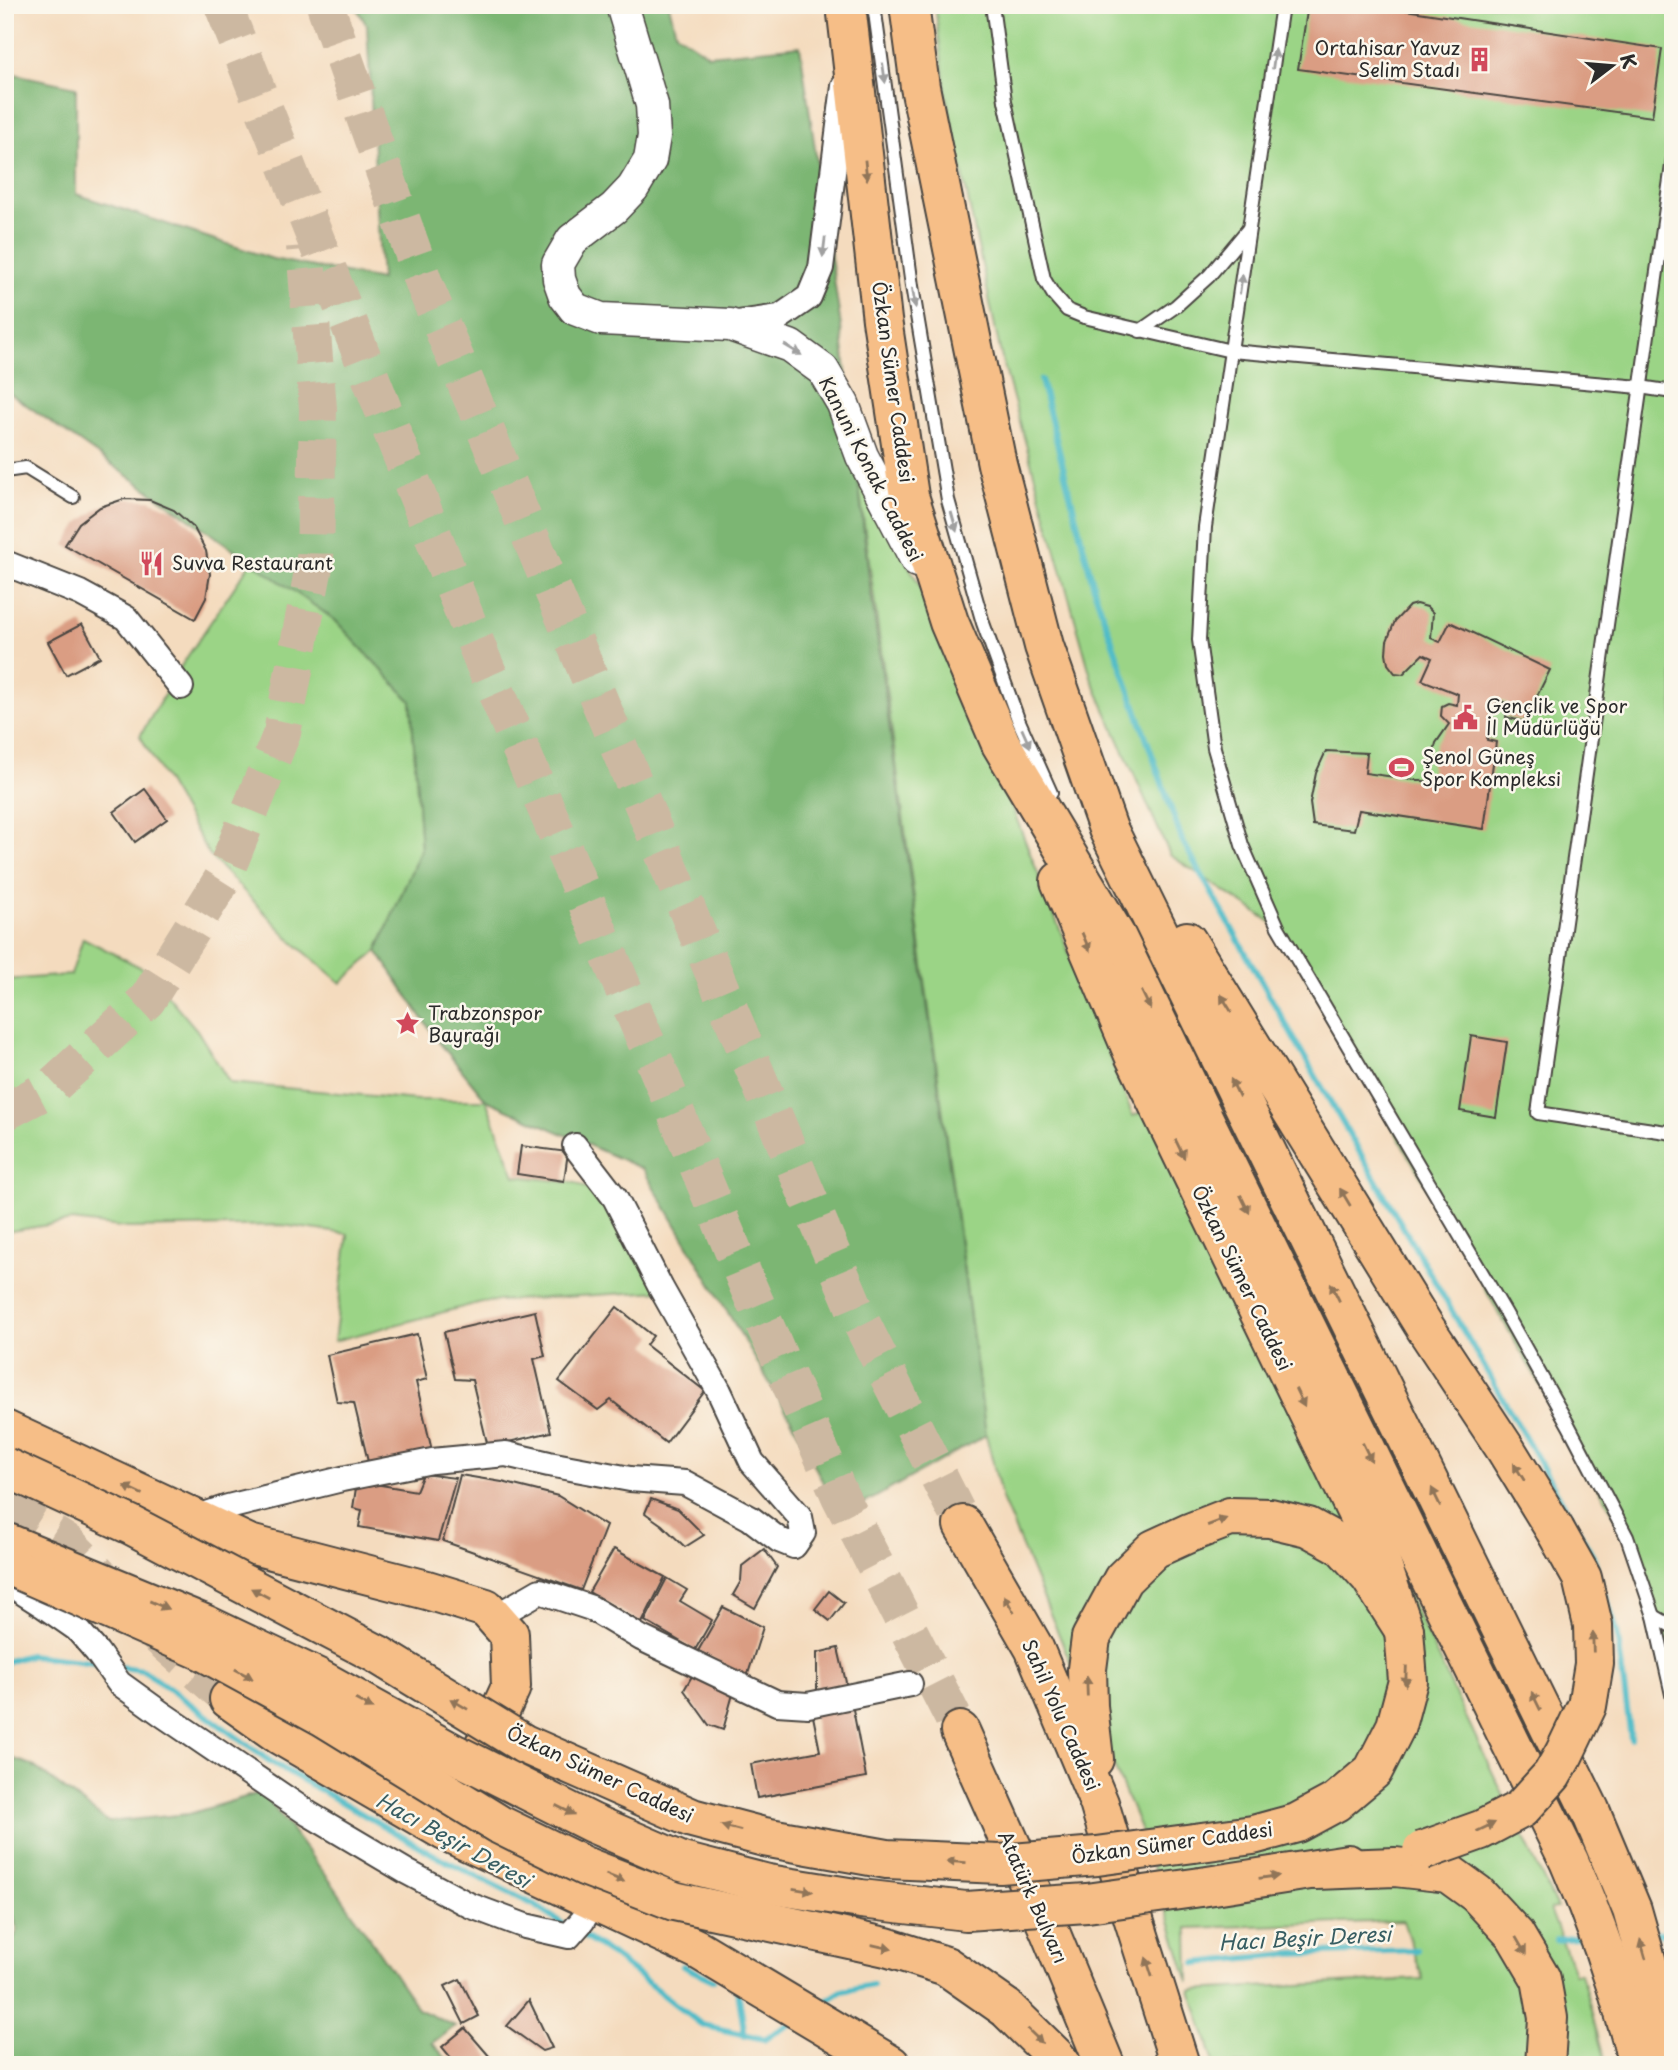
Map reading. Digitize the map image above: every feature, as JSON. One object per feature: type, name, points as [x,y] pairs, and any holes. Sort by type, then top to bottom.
[{"type":"main road","points":[[909,5],[920,87],[997,464],[1044,646],[1108,829],[1590,1810],[1632,1910],[1644,2016],[1638,2065]]},
{"type":"main road","name":"Özkan Sümer Caddesi","points":[[5,1467],[131,1525],[377,1654],[524,1744],[692,1818],[764,1837],[887,1859],[1000,1864],[1097,1856],[1253,1835],[1297,1823],[1336,1802],[1373,1771],[1396,1726],[1408,1681],[1404,1630],[1381,1563],[1134,1055],[949,622],[909,496],[882,320],[857,15]]},
{"type":"main road","points":[[5,1542],[204,1624],[318,1678],[455,1754],[592,1824],[681,1862],[768,1884],[861,1899],[966,1911],[1087,1903],[1316,1870],[1422,1851],[1481,1830],[1521,1809],[1552,1775],[1587,1706],[1594,1664],[1592,1625],[1581,1578],[1506,1450],[1426,1329],[1167,908],[1097,765],[1044,646]]},
{"type":"main road","name":"Özkan Sümer Caddesi","points":[[1001,744],[1116,938],[1644,2016]]},
{"type":"main road","points":[[5,1430],[249,1544],[486,1608],[509,1634],[511,1687],[445,1831]]},
{"type":"main road","points":[[1100,1803],[1088,1706],[1087,1669],[1091,1638],[1123,1579],[1154,1549],[1230,1517],[1270,1518],[1308,1527],[1341,1545],[1370,1577],[1404,1630]]},
{"type":"main road","name":"Sahil Yolu Caddesi","points":[[964,1525],[1034,1648],[1100,1803],[1180,2065]]},
{"type":"main road","points":[[5,1562],[203,1651],[324,1717],[498,1824],[584,1866],[674,1901],[886,1947],[946,1965],[1006,2008],[1062,2065]]},
{"type":"main road","points":[[229,1699],[280,1735],[445,1831],[581,1919],[697,1949],[891,2065]]},
{"type":"main road","name":"Atatürk Bulvarı","points":[[960,1731],[1050,1932],[1105,2065]]},
{"type":"main road","points":[[1316,1870],[1395,1867],[1448,1873],[1477,1894],[1515,1935],[1541,1979],[1548,2018],[1545,2065]]},
{"type":"main road","points":[[1644,2016],[1673,2054]]},
{"type":"street","name":"Kanuni Konak Caddesi","points":[[622,5],[652,105],[654,136],[650,160],[633,188],[614,208],[572,240],[558,264],[559,279],[565,296],[575,309],[601,319],[730,324],[790,346],[823,370],[842,404],[862,456],[949,622]]},
{"type":"street","points":[[730,324],[780,317],[810,297],[821,268],[857,15]]},
{"type":"street","points":[[5,563],[80,593],[126,618],[181,687]]},
{"type":"street","points":[[195,1518],[228,1507],[342,1479],[432,1461],[506,1454],[630,1479],[685,1483],[750,1518],[779,1540],[793,1546],[803,1533],[800,1517],[752,1462],[719,1391],[661,1288],[615,1198],[575,1146]]},
{"type":"street","points":[[5,1581],[76,1629],[97,1652],[119,1683],[309,1814],[407,1872],[469,1905],[525,1926],[581,1919]]},
{"type":"street","points":[[495,1617],[540,1591],[591,1608],[641,1638],[777,1703],[808,1705],[911,1684]]},
{"type":"lane","points":[[992,5],[1005,101],[1044,279],[1052,294],[1067,310],[1084,317],[1231,351],[1673,392]]},
{"type":"lane","points":[[1282,5],[1205,527],[1199,640],[1214,748],[1242,845],[1278,927],[1505,1312],[1627,1537],[1654,1616],[1673,1699]]},
{"type":"lane","points":[[857,15],[912,286],[947,500],[983,623],[1018,719],[1055,805]]},
{"type":"lane","points":[[1673,158],[1538,1113],[1673,1133]]},
{"type":"lane","points":[[1140,331],[1177,306],[1209,276],[1249,228]]},
{"type":"lane","points":[[5,471],[26,468],[73,497]]},
{"type":"lane","points":[[1066,829],[1116,938]]},
{"type":"lane","points":[[1654,1616],[1673,1627]]},
{"type":"green space","points":[[355,5],[669,5],[676,33],[709,55],[800,46],[841,327],[869,578],[986,1435],[840,1517],[795,1426],[643,1169],[486,1100],[438,1041],[377,951],[421,849],[411,701],[335,620],[5,390],[5,72],[76,87],[76,194],[273,259],[381,280],[367,26]]},
{"type":"green space","name":"Şenol Güneş Spor Kompleksi","points":[[935,5],[1673,5],[1673,1699],[1627,1537],[1278,927],[1170,855],[1092,680],[1001,355],[946,95]]},
{"type":"green space","points":[[857,471],[939,621],[1133,1116],[1172,1099],[1557,1908],[1550,1909],[1574,1973],[1581,1973],[1606,2065],[1215,2065],[1191,1990],[1423,1979],[1403,1921],[1188,1928],[1189,1982],[1142,1833],[1002,1499],[986,1435]]},
{"type":"green space","points":[[252,561],[335,620],[411,701],[421,849],[377,951],[341,983],[293,942],[210,856],[140,736],[183,663]]},
{"type":"green space","points":[[83,938],[146,970],[197,1030],[230,1083],[417,1100],[486,1100],[515,1176],[576,1183],[609,1201],[660,1291],[482,1302],[334,1341],[348,1234],[282,1225],[128,1228],[72,1221],[5,1232],[5,980],[71,975]]},
{"type":"green space","points":[[5,1756],[32,1765],[108,1822],[189,1814],[262,1792],[334,1886],[418,2009],[455,2026],[432,2043],[452,2065],[6,2065],[5,1957],[18,1930],[5,1898]]},
{"type":"building","name":"Ortahisar Yavuz Selim Stadı","points":[[1308,5],[1372,5],[1662,49],[1652,117],[1298,69]]},
{"type":"building","name":"Suvva Restaurant","points":[[124,499],[150,500],[174,510],[194,528],[206,551],[210,574],[206,598],[195,619],[65,545],[79,523],[100,507]]},
{"type":"building","name":"Gençlik ve Spor İl Müdürlüğü","points":[[1416,604],[1427,607],[1433,613],[1431,638],[1440,642],[1450,622],[1550,670],[1524,722],[1506,717],[1508,704],[1499,700],[1491,709],[1487,740],[1496,742],[1484,829],[1359,810],[1354,830],[1313,825],[1310,803],[1316,773],[1326,751],[1367,753],[1365,773],[1431,782],[1431,764],[1436,743],[1449,724],[1441,716],[1442,706],[1448,703],[1457,705],[1458,694],[1422,680],[1432,658],[1423,654],[1403,674],[1395,673],[1388,664],[1387,641],[1395,621],[1409,606]]},
{"type":"building","points":[[82,624],[100,657],[66,675],[48,642]]},
{"type":"building","points":[[145,789],[167,819],[135,842],[114,812]]},
{"type":"building","points":[[1471,1036],[1507,1042],[1496,1117],[1460,1111]]},
{"type":"building","points":[[521,1146],[568,1152],[564,1181],[517,1174]]},
{"type":"building","points":[[617,1307],[653,1336],[646,1345],[705,1391],[666,1443],[611,1400],[598,1410],[559,1381]]},
{"type":"building","points":[[535,1311],[545,1356],[534,1359],[551,1432],[488,1447],[472,1380],[455,1379],[444,1332]]},
{"type":"building","points":[[417,1334],[427,1379],[416,1382],[433,1455],[370,1470],[354,1403],[337,1402],[327,1355]]},
{"type":"building","points":[[423,1474],[456,1478],[438,1541],[359,1527],[362,1510],[353,1508],[357,1481],[416,1491]]},
{"type":"building","points":[[460,1475],[558,1496],[606,1526],[581,1590],[443,1541]]},
{"type":"building","points":[[651,1499],[678,1509],[704,1535],[685,1547],[645,1513]]},
{"type":"building","points":[[614,1549],[665,1577],[642,1623],[589,1592]]},
{"type":"building","points":[[764,1549],[777,1567],[755,1608],[733,1595],[741,1581],[742,1566]]},
{"type":"building","points":[[667,1578],[687,1590],[680,1601],[712,1620],[695,1650],[645,1621]]},
{"type":"building","points":[[829,1591],[844,1603],[830,1621],[815,1609]]},
{"type":"building","points":[[723,1607],[763,1627],[747,1677],[698,1651]]},
{"type":"building","points":[[838,1648],[848,1691],[817,1698],[817,1653]]},
{"type":"building","points":[[692,1676],[733,1694],[723,1730],[709,1725],[684,1690]]},
{"type":"building","points":[[852,1704],[866,1777],[757,1798],[751,1764],[820,1751],[812,1711]]},
{"type":"building","points":[[460,1979],[479,2016],[464,2024],[445,1986]]},
{"type":"building","points":[[529,2000],[552,2048],[542,2051],[507,2026]]},
{"type":"building","points":[[465,2028],[490,2057],[481,2065],[457,2065],[442,2047]]},
{"type":"waterway","points":[[1041,380],[1095,592],[1182,840],[1298,1046],[1539,1461],[1593,1556],[1596,1566]]},
{"type":"waterway","points":[[1606,1596],[1617,1632],[1631,1739]]},
{"type":"waterway","name":"Hacı Beşir Deresi","points":[[5,1662],[29,1655],[96,1663]]},
{"type":"waterway","name":"Hacı Beşir Deresi","points":[[114,1666],[143,1670],[271,1762],[438,1857],[534,1905],[566,1926]]},
{"type":"waterway","name":"Hacı Beşir Deresi","points":[[578,1933],[611,1954],[702,2025],[764,2039],[794,2022]]},
{"type":"waterway","name":"Hacı Beşir Deresi","points":[[1652,1933],[1673,1935]]},
{"type":"waterway","name":"Hacı Beşir Deresi","points":[[1556,1940],[1585,1937]]},
{"type":"waterway","name":"Hacı Beşir Deresi","points":[[1196,1963],[1287,1954],[1417,1950]]},
{"type":"waterway","points":[[683,1966],[713,1980]]},
{"type":"waterway","name":"Hacı Beşir Deresi","points":[[817,2007],[842,1991],[873,1985]]},
{"type":"waterway","points":[[736,1990],[745,2036]]},
{"type":"tunnel","points":[[223,5],[482,659],[747,1284],[840,1496],[960,1731]]},
{"type":"tunnel","points":[[325,5],[425,286],[858,1316],[963,1525]]},
{"type":"tunnel","points":[[5,1112],[50,1088],[147,1000],[222,880],[282,733],[315,561],[318,409],[305,246]]},
{"type":"tunnel","points":[[5,1503],[68,1544],[110,1586]]},
{"type":"tunnel","points":[[156,1634],[229,1699]]},
{"type":"place","name":"Ortahisar Yavuz Selim Stadı","points":[[1480,59]]},
{"type":"place","name":"Suvva Restaurant","points":[[152,563]]},
{"type":"place","name":"Gençlik ve Spor İl Müdürlüğü","points":[[1466,717]]},
{"type":"place","name":"Şenol Güneş Spor Kompleksi","points":[[1402,768]]},
{"type":"place","name":"Trabzonspor Bayrağı","points":[[408,1024]]}]
